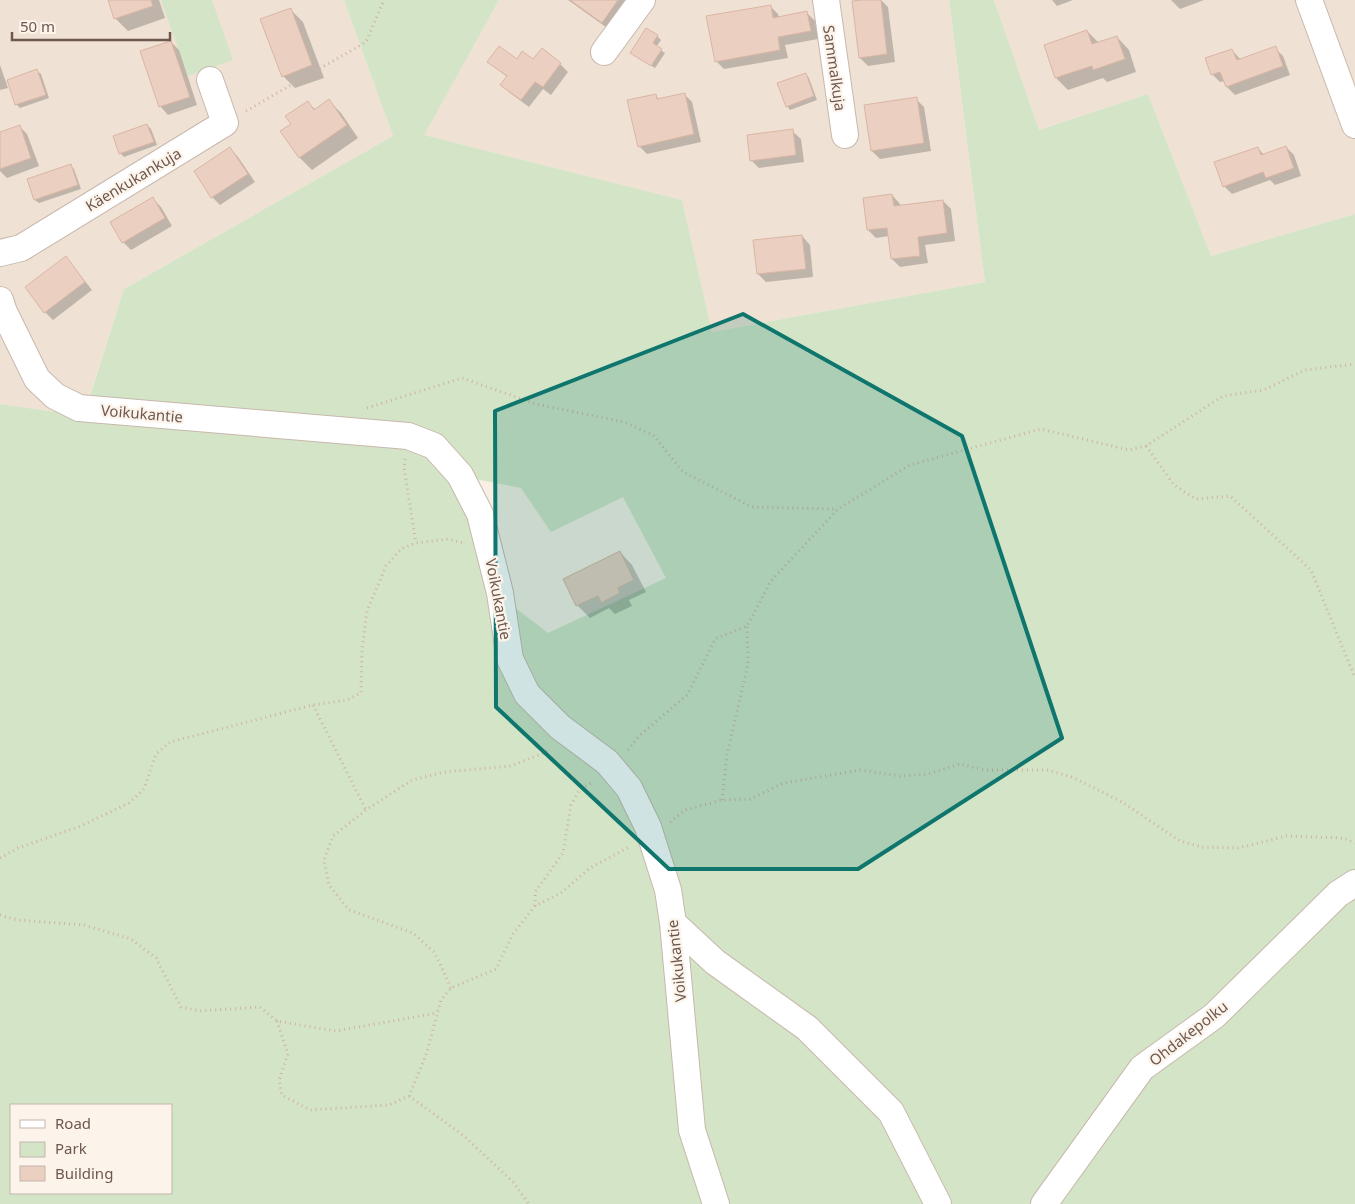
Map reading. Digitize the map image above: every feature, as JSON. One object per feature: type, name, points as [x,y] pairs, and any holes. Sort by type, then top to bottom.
[{"type":"street","points":[[604,52],[642,0]]},
{"type":"street","name":"Sammalkuja","points":[[826,0],[845,135]]},
{"type":"street","points":[[1309,0],[1355,125]]},
{"type":"street","points":[[210,80],[225,123]]},
{"type":"street","name":"Käenkukankuja","points":[[0,253],[20,248],[225,123]]},
{"type":"street","name":"Voikukantie","points":[[0,300],[37,379],[54,396],[79,408],[408,436],[434,446],[460,475],[480,514],[500,593],[510,659],[528,694],[560,727],[608,762],[629,788],[648,827],[668,890],[673,924],[692,1130],[716,1204]]},
{"type":"street","name":"Ohdakepolku","points":[[1044,1204],[1142,1068],[1214,1016],[1338,894],[1355,883]]},
{"type":"street","points":[[673,924],[715,962],[807,1028],[891,1112],[938,1204]]},
{"type":"path","points":[[225,123],[366,42],[384,0]]},
{"type":"path","points":[[722,800],[727,756],[748,664],[747,626],[771,580],[838,510],[910,465],[1041,429],[1129,450],[1146,446],[1224,396],[1264,390],[1305,370],[1355,364]]},
{"type":"path","points":[[345,430],[347,421],[364,409],[462,378],[536,404],[631,425],[653,435],[683,472],[752,507],[838,510]]},
{"type":"path","points":[[408,436],[404,468],[416,543]]},
{"type":"path","points":[[1146,446],[1174,485],[1196,499],[1230,496],[1311,570],[1355,678]]},
{"type":"path","points":[[0,858],[18,848],[80,826],[129,802],[144,789],[156,754],[170,742],[313,705],[347,700],[361,693],[362,649],[367,611],[386,566],[401,549],[416,543],[448,539],[490,552]]},
{"type":"path","points":[[535,906],[535,892],[563,853],[571,806],[580,789],[614,770],[639,736],[688,694],[715,639],[747,626]]},
{"type":"path","points":[[313,705],[366,810]]},
{"type":"path","points":[[451,988],[436,953],[413,933],[349,910],[329,885],[324,860],[333,836],[366,810],[412,780],[444,772],[511,766],[546,752],[560,727]]},
{"type":"path","points":[[277,1021],[288,1054],[279,1080],[282,1095],[310,1110],[389,1105],[409,1096],[426,1055],[440,1000],[451,988],[496,968],[514,934],[535,906],[561,893],[590,868],[650,836],[685,810],[722,800],[750,799],[784,783],[860,770],[900,776],[928,774],[960,764],[984,770],[1047,770],[1072,777],[1122,802],[1180,841],[1202,847],[1239,848],[1286,836],[1344,838],[1355,843]]},
{"type":"path","points":[[0,914],[17,920],[84,925],[131,939],[156,958],[181,1007],[200,1011],[260,1007],[277,1021],[336,1032],[438,1013]]},
{"type":"path","points":[[409,1096],[464,1136],[513,1182],[529,1204]]},
{"type":"highlighted area","points":[[743,314],[962,436],[1062,738],[858,869],[669,869],[496,707],[495,411]]},
{"type":"shaded area","points":[[0,0],[344,0],[393,136],[124,289],[83,416],[0,404]]},
{"type":"shaded area","points":[[499,0],[949,0],[985,282],[712,332],[682,200],[423,135]]},
{"type":"shaded area","points":[[994,0],[1355,0],[1355,214],[1211,256],[1148,94],[1039,130]]},
{"type":"green space","points":[[161,0],[212,0],[233,60],[188,76]]},
{"type":"green space","points":[[344,0],[499,0],[424,135],[682,200],[712,332],[985,282],[949,0],[994,0],[1039,130],[1148,94],[1211,256],[1355,214],[1355,1204],[724,1204],[700,1129],[655,825],[560,717],[515,658],[509,603],[548,633],[666,578],[623,497],[551,532],[521,488],[470,478],[441,442],[88,402],[124,289],[393,136]]},
{"type":"green space","points":[[0,404],[83,416],[404,441],[430,452],[474,518],[504,662],[623,790],[661,893],[709,1204],[0,1204]]},
{"type":"building","points":[[108,0],[151,0],[153,6],[114,19]]},
{"type":"building","points":[[570,0],[618,0],[602,23]]},
{"type":"building","points":[[881,0],[887,54],[859,58],[852,1]]},
{"type":"building","points":[[771,5],[773,18],[807,11],[811,31],[778,37],[780,50],[715,62],[706,16]]},
{"type":"building","points":[[291,8],[312,65],[282,77],[260,19]]},
{"type":"building","points":[[646,28],[658,35],[653,43],[662,49],[651,66],[630,53]]},
{"type":"building","points":[[1087,30],[1092,44],[1117,36],[1125,59],[1093,70],[1092,66],[1055,78],[1044,45]]},
{"type":"building","points":[[171,41],[190,97],[159,107],[140,51]]},
{"type":"building","points":[[499,46],[517,59],[522,51],[533,59],[542,48],[561,63],[543,87],[535,82],[521,100],[500,85],[507,76],[487,62]]},
{"type":"building","points":[[1276,46],[1283,66],[1226,87],[1220,72],[1211,75],[1205,58],[1232,49],[1237,60]]},
{"type":"building","points":[[37,69],[46,95],[15,105],[7,80]]},
{"type":"building","points":[[806,73],[814,96],[786,107],[777,83]]},
{"type":"building","points":[[685,93],[694,134],[638,147],[627,100],[656,94],[657,99]]},
{"type":"building","points":[[917,97],[924,143],[871,151],[864,105]]},
{"type":"building","points":[[329,99],[347,125],[299,158],[280,131],[291,124],[285,116],[308,101],[314,110]]},
{"type":"building","points":[[147,124],[154,142],[119,154],[113,136]]},
{"type":"building","points":[[20,125],[31,158],[0,169],[0,132]]},
{"type":"building","points":[[793,129],[796,155],[750,161],[747,135]]},
{"type":"building","points":[[1286,146],[1294,168],[1266,178],[1263,172],[1223,187],[1214,162],[1258,147],[1261,155]]},
{"type":"building","points":[[230,147],[248,174],[211,198],[194,171]]},
{"type":"building","points":[[71,164],[78,185],[34,200],[27,179]]},
{"type":"building","points":[[892,194],[894,206],[943,200],[947,233],[918,237],[920,256],[891,259],[887,228],[867,230],[863,198]]},
{"type":"building","points":[[153,197],[165,218],[122,243],[110,222]]},
{"type":"building","points":[[802,235],[806,269],[757,274],[753,240]]},
{"type":"building","points":[[66,256],[85,282],[44,313],[25,287]]},
{"type":"building","points":[[620,551],[634,580],[618,588],[620,593],[601,603],[598,596],[576,606],[563,579]]}]
